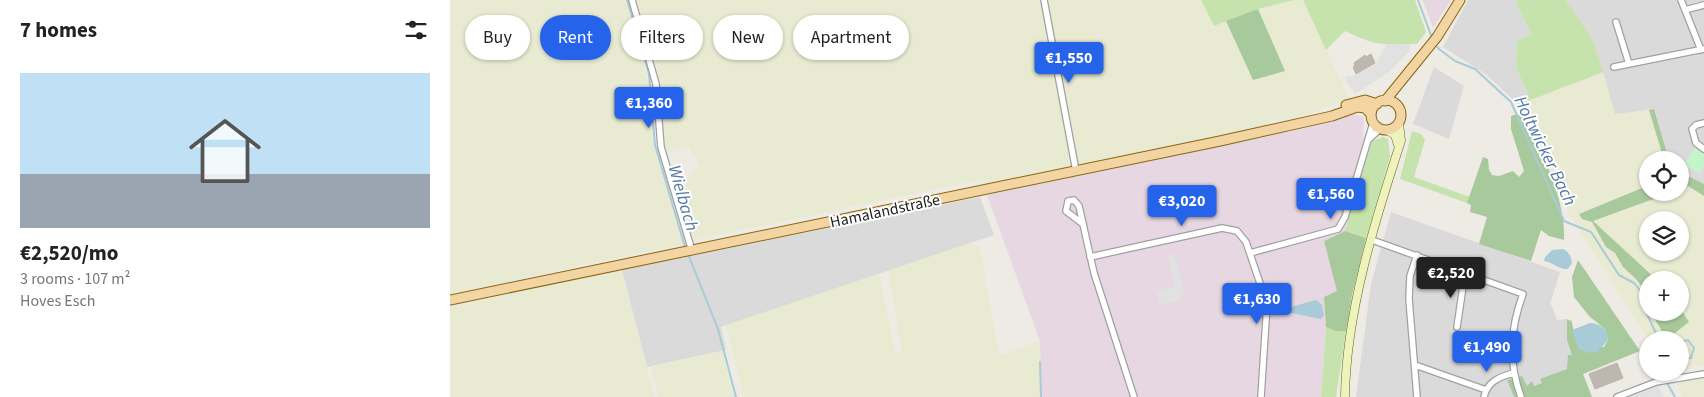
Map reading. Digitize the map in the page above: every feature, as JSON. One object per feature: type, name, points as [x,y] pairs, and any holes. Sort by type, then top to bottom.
[{"type":"main road","points":[[1378,124],[1381,102],[1393,94],[1411,68],[1437,37],[1460,0]]},
{"type":"main road","points":[[1345,397],[1352,329],[1372,240],[1401,141],[1398,123],[1400,112],[1397,105],[1411,68]]},
{"type":"main road","name":"Hamalandstraße","points":[[1319,118],[1330,111],[1359,101],[1381,102]]},
{"type":"main road","points":[[1381,102],[1397,105]]},
{"type":"main road","name":"Hamalandstraße","points":[[450,300],[1076,171],[1357,108],[1365,108],[1378,124]]},
{"type":"main road","points":[[1378,124],[1398,123]]},
{"type":"main road","points":[[1378,124],[1395,135],[1399,149]]},
{"type":"street","points":[[632,0],[656,84],[661,147],[689,251]]},
{"type":"street","points":[[1044,0],[1076,171]]},
{"type":"street","points":[[1614,67],[1702,50],[1681,0]]},
{"type":"street","points":[[1685,10],[1704,5]]},
{"type":"street","points":[[1616,22],[1629,64]]},
{"type":"street","points":[[1250,253],[1338,229],[1345,217],[1367,140],[1378,124]]},
{"type":"street","points":[[1704,124],[1696,125],[1692,129],[1696,143],[1704,150]]},
{"type":"street","points":[[1083,224],[1094,273],[1134,397]]},
{"type":"street","points":[[1090,257],[1227,228],[1242,235],[1250,253],[1268,311],[1261,397]]},
{"type":"street","points":[[1372,240],[1523,294],[1514,326],[1513,373],[1521,397]]},
{"type":"street","points":[[1417,255],[1410,276],[1409,299],[1417,397]]},
{"type":"street","points":[[1457,328],[1465,273]]},
{"type":"street","points":[[1415,365],[1486,390]]},
{"type":"street","points":[[1484,397],[1490,383],[1502,376],[1513,373]]},
{"type":"street","points":[[1617,397],[1656,382],[1704,374]]},
{"type":"shaded area","points":[[1451,0],[1433,28],[1423,1]]},
{"type":"shaded area","points":[[1468,0],[1518,0],[1516,2],[1531,34],[1517,41],[1516,68],[1528,94],[1528,106],[1523,109],[1487,75],[1443,47]]},
{"type":"shaded area","points":[[1566,0],[1704,0],[1704,184],[1689,176],[1689,151],[1666,151],[1654,109],[1615,115],[1593,40]]},
{"type":"shaded area","points":[[1410,44],[1410,51],[1389,72],[1355,94],[1344,77],[1356,75],[1376,64],[1386,45]]},
{"type":"shaded area","points":[[1434,67],[1464,86],[1449,139],[1413,124]]},
{"type":"shaded area","points":[[1352,114],[1364,117],[1363,137],[1372,141],[1345,231],[1324,241],[1338,292],[1324,297],[1326,327],[1321,397],[1041,397],[1040,341],[987,195],[1302,129]]},
{"type":"shaded area","points":[[980,197],[994,235],[721,327],[726,350],[647,367],[622,270]]},
{"type":"shaded area","points":[[1391,212],[1560,272],[1550,304],[1557,320],[1567,319],[1567,340],[1572,355],[1567,369],[1541,379],[1542,383],[1534,386],[1532,381],[1527,387],[1507,380],[1514,397],[1356,397],[1371,284]]},
{"type":"shaded area","points":[[1167,253],[1175,256],[1185,294],[1181,293],[1182,299],[1160,305],[1156,291],[1175,286]]},
{"type":"shaded area","points":[[1657,384],[1664,397],[1625,397]]},
{"type":"green space","points":[[450,0],[625,0],[629,15],[621,15],[621,60],[642,60],[646,72],[654,148],[683,244],[450,294]]},
{"type":"green space","points":[[636,0],[1041,0],[1071,166],[984,185],[983,179],[694,240],[676,186],[700,167],[688,145],[666,153],[654,60],[703,60],[703,15],[640,15]]},
{"type":"green space","points":[[1045,0],[1201,0],[1214,26],[1226,21],[1253,80],[1284,71],[1258,9],[1294,0],[1303,0],[1349,99],[1298,118],[1278,121],[1270,117],[1269,125],[1077,166]]},
{"type":"green space","points":[[1201,0],[1294,0],[1258,9],[1214,26]]},
{"type":"green space","points":[[1303,0],[1415,0],[1426,32],[1417,44],[1380,44],[1364,40],[1345,31],[1326,50]]},
{"type":"green space","points":[[1518,0],[1566,0],[1593,40],[1603,72],[1528,101],[1528,94],[1516,68],[1517,41],[1531,34],[1516,2]]},
{"type":"green space","points":[[1258,9],[1285,71],[1253,80],[1226,21]]},
{"type":"green space","points":[[1603,72],[1615,114],[1649,110],[1661,151],[1639,151],[1639,189],[1579,213],[1582,219],[1592,222],[1606,247],[1615,253],[1623,267],[1639,283],[1639,321],[1658,321],[1663,331],[1643,331],[1569,214],[1528,101]]},
{"type":"green space","points":[[1654,109],[1666,151],[1661,151],[1649,110]]},
{"type":"green space","points":[[1524,112],[1551,174],[1564,224],[1564,240],[1549,236],[1541,230],[1531,261],[1479,244],[1487,217],[1470,212],[1471,205],[1467,203],[1483,157],[1488,159],[1489,170],[1492,175],[1499,176],[1513,171],[1519,177],[1524,171],[1511,129],[1511,116]]},
{"type":"green space","points":[[1412,131],[1421,134],[1425,140],[1414,177],[1470,197],[1467,203],[1400,179]]},
{"type":"green space","points":[[1383,137],[1388,139],[1390,156],[1366,238],[1345,231],[1372,141]]},
{"type":"green space","points":[[1695,148],[1704,153],[1704,165],[1700,173],[1689,168],[1689,156]]},
{"type":"green space","points":[[1689,176],[1704,184],[1704,196],[1689,187]]},
{"type":"green space","points":[[1689,187],[1704,196],[1704,365],[1689,367],[1689,331],[1671,331],[1682,321],[1689,321],[1689,271],[1647,271],[1593,221],[1648,201],[1689,201]]},
{"type":"green space","points":[[1639,189],[1639,201],[1648,201],[1593,221],[1647,271],[1639,271],[1639,283],[1623,267],[1615,253],[1606,247],[1592,222],[1582,219],[1579,214]]},
{"type":"green space","points":[[1345,231],[1366,238],[1352,295],[1346,331],[1335,331],[1326,327],[1324,297],[1337,291],[1324,241]]},
{"type":"green space","points":[[971,243],[980,249],[999,356],[1040,341],[1041,397],[744,397],[726,325],[879,274],[895,352],[902,352],[888,271]]},
{"type":"green space","points":[[1578,260],[1639,351],[1583,374],[1592,397],[1514,397],[1507,380],[1522,376],[1527,386],[1532,381],[1534,386],[1542,383],[1540,379],[1567,369],[1568,355],[1572,355],[1567,340],[1567,319],[1570,321],[1571,319],[1577,344],[1604,347],[1608,340],[1605,329],[1589,316],[1574,297],[1572,277]]},
{"type":"green space","points":[[622,270],[654,397],[450,397],[450,307]]},
{"type":"green space","points":[[1656,321],[1689,322],[1678,331],[1662,331]]},
{"type":"green space","points":[[1326,327],[1335,331],[1346,331],[1336,397],[1321,397]]},
{"type":"green space","points":[[722,351],[734,397],[659,397],[651,366]]},
{"type":"green space","points":[[1704,378],[1704,397],[1683,397],[1677,385],[1689,380]]},
{"type":"water","points":[[1563,249],[1571,258],[1572,263],[1568,269],[1544,261],[1545,257],[1552,250]]},
{"type":"water","points":[[1272,263],[1288,304],[1291,307],[1316,300],[1322,305],[1324,315],[1321,319],[1291,313]]},
{"type":"water","points":[[1590,323],[1603,327],[1608,340],[1597,352],[1589,353],[1579,349],[1572,330]]},
{"type":"building","points":[[1371,54],[1375,63],[1356,74],[1353,67],[1355,66],[1354,63],[1365,55],[1366,57]]},
{"type":"building","points":[[1617,363],[1623,378],[1595,389],[1589,374]]},
{"type":"waterway","name":"Wielbach","points":[[627,0],[649,74],[655,145],[685,247]]},
{"type":"waterway","name":"Holtwicker Bach","points":[[1418,0],[1432,38]]},
{"type":"waterway","name":"Holtwicker Bach","points":[[1435,44],[1455,61],[1475,69],[1511,102],[1564,221],[1591,232],[1619,275],[1634,283],[1642,293],[1647,314],[1655,331]]},
{"type":"waterway","name":"Wielbach","points":[[688,254],[718,329],[736,397]]},
{"type":"waterway","name":"Holtwicker Bach","points":[[1689,341],[1694,348],[1691,358],[1689,358]]},
{"type":"waterway","points":[[1040,362],[1041,397]]},
{"type":"waterway","name":"Holtwicker Bach","points":[[1666,381],[1675,397]]}]
